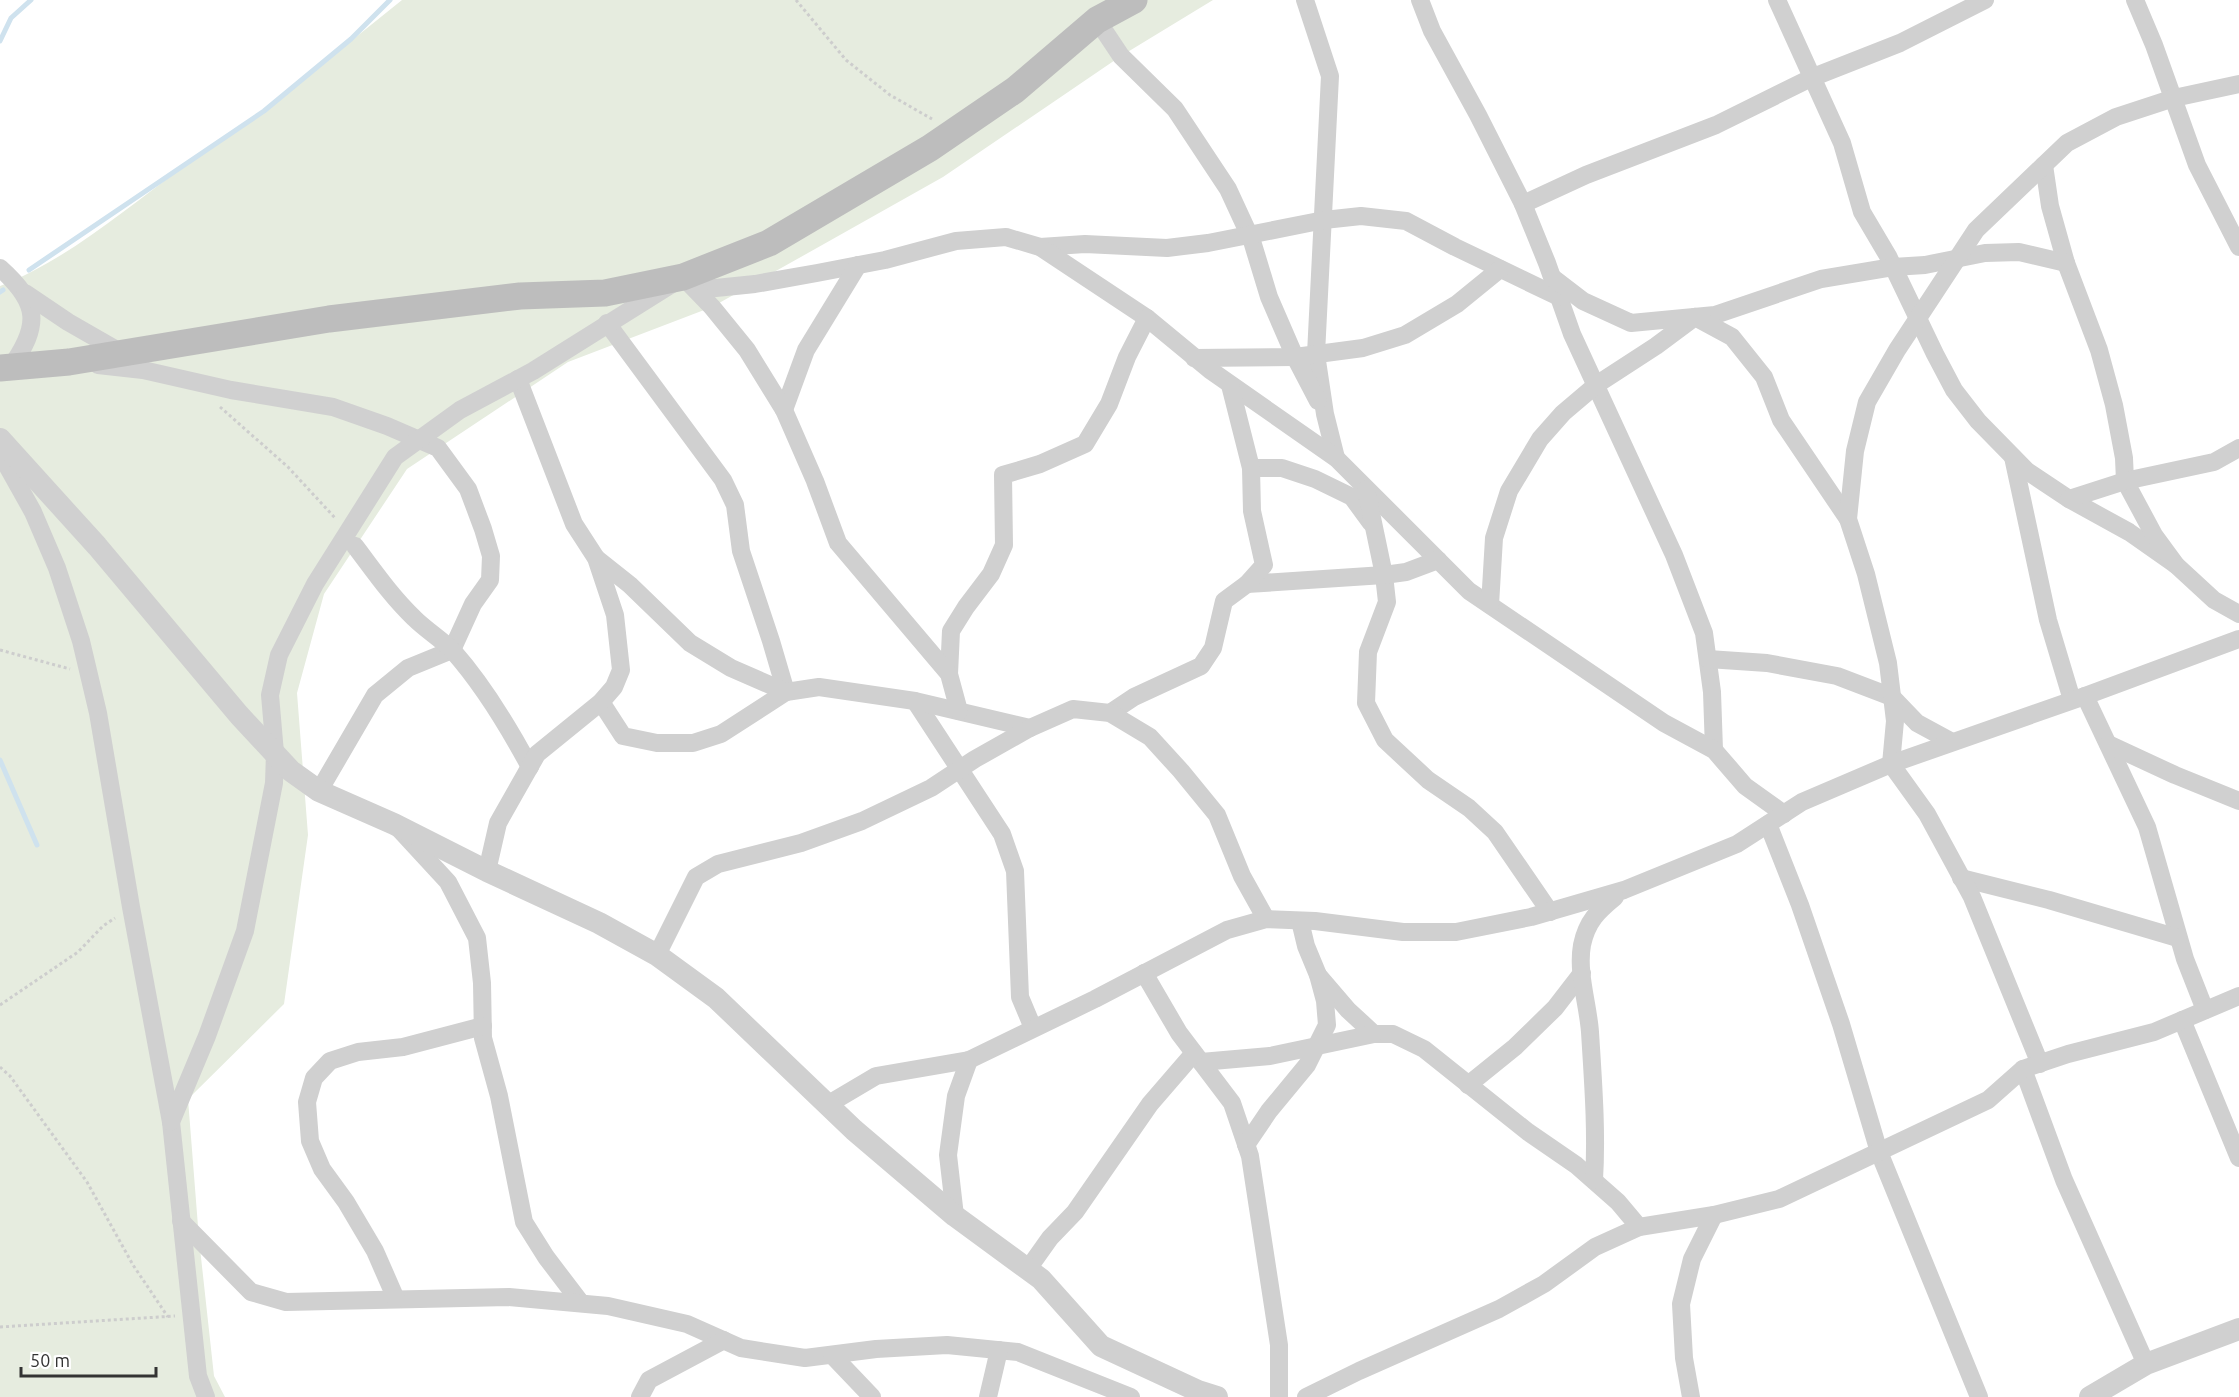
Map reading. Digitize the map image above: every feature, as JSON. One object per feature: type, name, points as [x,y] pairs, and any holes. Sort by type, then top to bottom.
[{"type":"main road","points":[[5,368],[69,362],[329,319],[520,296],[605,292],[689,284],[769,243],[930,148],[1015,90],[1097,21],[1134,0]]},
{"type":"street","points":[[1305,0],[1330,76],[1316,354],[1325,414],[1336,458]]},
{"type":"street","points":[[1420,0],[1432,31],[1478,115],[1522,204],[1553,278],[1572,334],[1674,555],[1704,633],[1712,692],[1714,750]]},
{"type":"street","points":[[1777,0],[1842,143],[1862,212],[1893,267],[1954,390],[1978,421],[2027,471],[2069,499],[2129,532],[2175,565],[2214,600],[2239,615]]},
{"type":"street","points":[[1522,204],[1586,175],[1716,125],[1811,78],[1900,44],[1986,0]]},
{"type":"street","points":[[2135,0],[2174,98],[2197,165],[2239,247]]},
{"type":"street","points":[[1097,21],[1121,56],[1175,109],[1228,189],[1248,234],[1269,297],[1295,357],[1325,414]]},
{"type":"street","points":[[1848,519],[1855,451],[1867,402],[1918,318],[1976,230],[2067,143],[2116,117],[2174,98],[2239,83]]},
{"type":"street","points":[[2044,165],[2050,206],[2066,263],[2099,350],[2108,383],[2124,458],[2125,481],[2154,535],[2175,565]]},
{"type":"street","points":[[1040,247],[1085,244],[1167,248],[1208,243],[1324,220],[1361,216],[1406,221],[1559,297]]},
{"type":"street","points":[[171,1122],[207,1036],[244,931],[274,783],[270,695],[279,654],[315,584],[351,540],[395,457],[460,410],[518,379],[607,323],[689,284],[755,284],[858,265],[956,241],[1006,237],[1040,247],[1147,318],[1230,385],[1336,458],[1469,591],[1664,723],[1714,750],[1746,786],[1784,814]]},
{"type":"street","points":[[1553,278],[1583,301],[1631,322],[1714,315],[1821,279],[1893,267],[1925,265],[1985,253],[2019,252],[2066,263]]},
{"type":"street","points":[[784,410],[806,350],[858,265]]},
{"type":"street","points":[[0,268],[23,292],[68,322],[122,353]]},
{"type":"street","points":[[1194,358],[1295,357],[1363,348],[1405,335],[1457,304],[1500,269]]},
{"type":"street","points":[[689,284],[712,307],[747,350],[784,410],[815,481],[838,543],[949,674]]},
{"type":"street","points":[[5,368],[23,350],[32,327],[31,308],[23,292]]},
{"type":"street","points":[[1490,605],[1494,538],[1509,491],[1540,439],[1563,413],[1596,385],[1656,346],[1695,317]]},
{"type":"street","points":[[1695,317],[1732,337],[1764,377],[1781,420],[1848,519],[1866,574],[1888,663],[1895,721],[1891,764],[1927,814],[1972,897],[2031,1066],[2064,1180],[2146,1364]]},
{"type":"street","points":[[959,711],[949,674],[951,631],[991,574],[1004,545],[1003,475],[1040,464],[1085,444],[1109,404],[1127,357],[1147,318]]},
{"type":"street","points":[[607,323],[723,480],[735,505],[741,551],[786,692]]},
{"type":"street","points":[[69,362],[143,369],[231,390],[333,407],[438,448],[468,489],[491,556],[490,580],[473,603],[452,650],[408,668],[375,695],[319,791]]},
{"type":"street","points":[[487,871],[498,823],[537,754],[601,702],[614,687],[621,670],[615,615],[596,558],[574,524],[518,379]]},
{"type":"street","points":[[1110,713],[1134,697],[1201,666],[1213,648],[1224,601],[1247,584],[1264,565],[1252,511],[1251,468],[1230,385]]},
{"type":"street","points":[[0,440],[97,546],[239,715],[291,771],[319,791],[394,824],[487,871],[599,923],[657,955],[716,998],[827,1105],[955,1216],[1041,1279],[1101,1346],[1198,1391],[1217,1397]]},
{"type":"street","points":[[2069,499],[2125,481],[2214,462],[2239,448]]},
{"type":"street","points":[[0,453],[33,512],[57,568],[98,713],[171,1122],[190,1315],[198,1376],[206,1397]]},
{"type":"street","points":[[2013,457],[2048,620],[2078,698],[2108,744],[2147,826],[2178,938],[2205,1010]]},
{"type":"street","points":[[1251,468],[1282,468],[1315,479],[1352,497],[1376,529]]},
{"type":"street","points":[[1365,488],[1376,529],[1387,602],[1368,652],[1366,703],[1385,740],[1428,780],[1469,808],[1495,832],[1550,912]]},
{"type":"street","points":[[351,540],[385,587],[414,619],[452,650],[502,715],[530,766]]},
{"type":"street","points":[[596,558],[630,585],[690,643],[731,668],[786,692]]},
{"type":"street","points":[[1247,584],[1384,575],[1406,572],[1438,560]]},
{"type":"street","points":[[827,1105],[876,1076],[969,1060],[1227,930],[1266,919],[1403,932],[1456,932],[1550,912],[1624,890],[1737,844],[1802,802],[1891,764],[2239,639]]},
{"type":"street","points":[[1708,659],[1767,663],[1837,676],[1892,697],[1917,723],[1953,742]]},
{"type":"street","points":[[601,702],[623,736],[657,743],[693,743],[721,734],[786,692],[819,687],[915,700],[1030,728]]},
{"type":"street","points":[[915,700],[1002,834],[1015,871],[1020,997],[1033,1028]]},
{"type":"street","points":[[657,955],[696,877],[718,864],[801,843],[862,821],[931,788],[1030,728],[1073,709],[1110,713],[1150,737],[1217,815],[1242,876],[1266,919]]},
{"type":"street","points":[[2108,744],[2239,801]]},
{"type":"street","points":[[394,824],[448,882],[477,938],[482,983],[483,1038],[499,1096],[524,1222],[546,1257],[581,1304]]},
{"type":"street","points":[[1768,824],[1800,905],[1841,1024],[1879,1152],[1979,1397]]},
{"type":"street","points":[[1961,878],[2049,900],[2178,938]]},
{"type":"street","points":[[1594,1180],[1596,1149],[1590,1031],[1582,973],[1582,945],[1595,913],[1624,890]]},
{"type":"street","points":[[1246,1145],[1269,1111],[1307,1065],[1328,1025],[1318,975],[1306,946],[1300,921]]},
{"type":"street","points":[[1144,973],[1179,1033],[1232,1103],[1251,1156],[1279,1346],[1279,1397]]},
{"type":"street","points":[[1468,1084],[1515,1047],[1555,1008],[1582,973]]},
{"type":"street","points":[[1318,975],[1348,1011],[1374,1034]]},
{"type":"street","points":[[1306,1397],[1500,1309],[1544,1284],[1595,1247],[1639,1227],[1714,1215],[1779,1198],[1988,1100],[2031,1066],[2154,1032],[2239,996]]},
{"type":"street","points":[[2182,1020],[2239,1158]]},
{"type":"street","points":[[396,1299],[375,1251],[346,1202],[322,1169],[310,1141],[307,1102],[314,1078],[330,1061],[358,1052],[403,1047],[483,1026]]},
{"type":"street","points":[[1028,1269],[1050,1238],[1075,1212],[1150,1104],[1198,1057],[1270,1056],[1374,1034],[1393,1035],[1424,1049],[1528,1132],[1576,1165],[1618,1202],[1639,1227]]},
{"type":"street","points":[[955,1216],[948,1155],[956,1096],[969,1060]]},
{"type":"street","points":[[1691,1397],[1684,1358],[1681,1304],[1692,1258],[1714,1215]]},
{"type":"street","points":[[181,1221],[251,1292],[286,1302],[509,1297],[608,1306],[687,1324],[741,1348],[805,1358],[876,1349],[947,1345],[1018,1352],[1131,1397]]},
{"type":"street","points":[[2090,1397],[2146,1364],[2239,1329]]},
{"type":"street","points":[[640,1397],[649,1380],[724,1340]]},
{"type":"street","points":[[988,1397],[999,1350]]},
{"type":"street","points":[[832,1355],[872,1397]]},
{"type":"path","points":[[796,0],[846,60],[890,95],[954,132]]},
{"type":"path","points":[[212,401],[288,467],[351,540]]},
{"type":"path","points":[[0,650],[89,675]]},
{"type":"path","points":[[0,1005],[78,952],[103,926],[131,907]]},
{"type":"path","points":[[0,1067],[10,1076],[87,1182],[133,1265],[168,1317]]},
{"type":"path","points":[[0,1327],[190,1315]]},
{"type":"shaded area","points":[[402,0],[1213,0],[1121,56],[943,177],[712,307],[568,362],[407,469],[324,594],[297,693],[308,835],[284,1004],[188,1099],[199,1239],[214,1376],[225,1397],[0,1397],[0,286],[49,262],[94,233],[182,168],[189,160],[264,111]]},
{"type":"waterway","points":[[0,41],[11,18],[31,0]]},
{"type":"waterway","points":[[29,270],[264,111],[351,39],[390,0]]},
{"type":"waterway","points":[[0,760],[37,845]]}]
